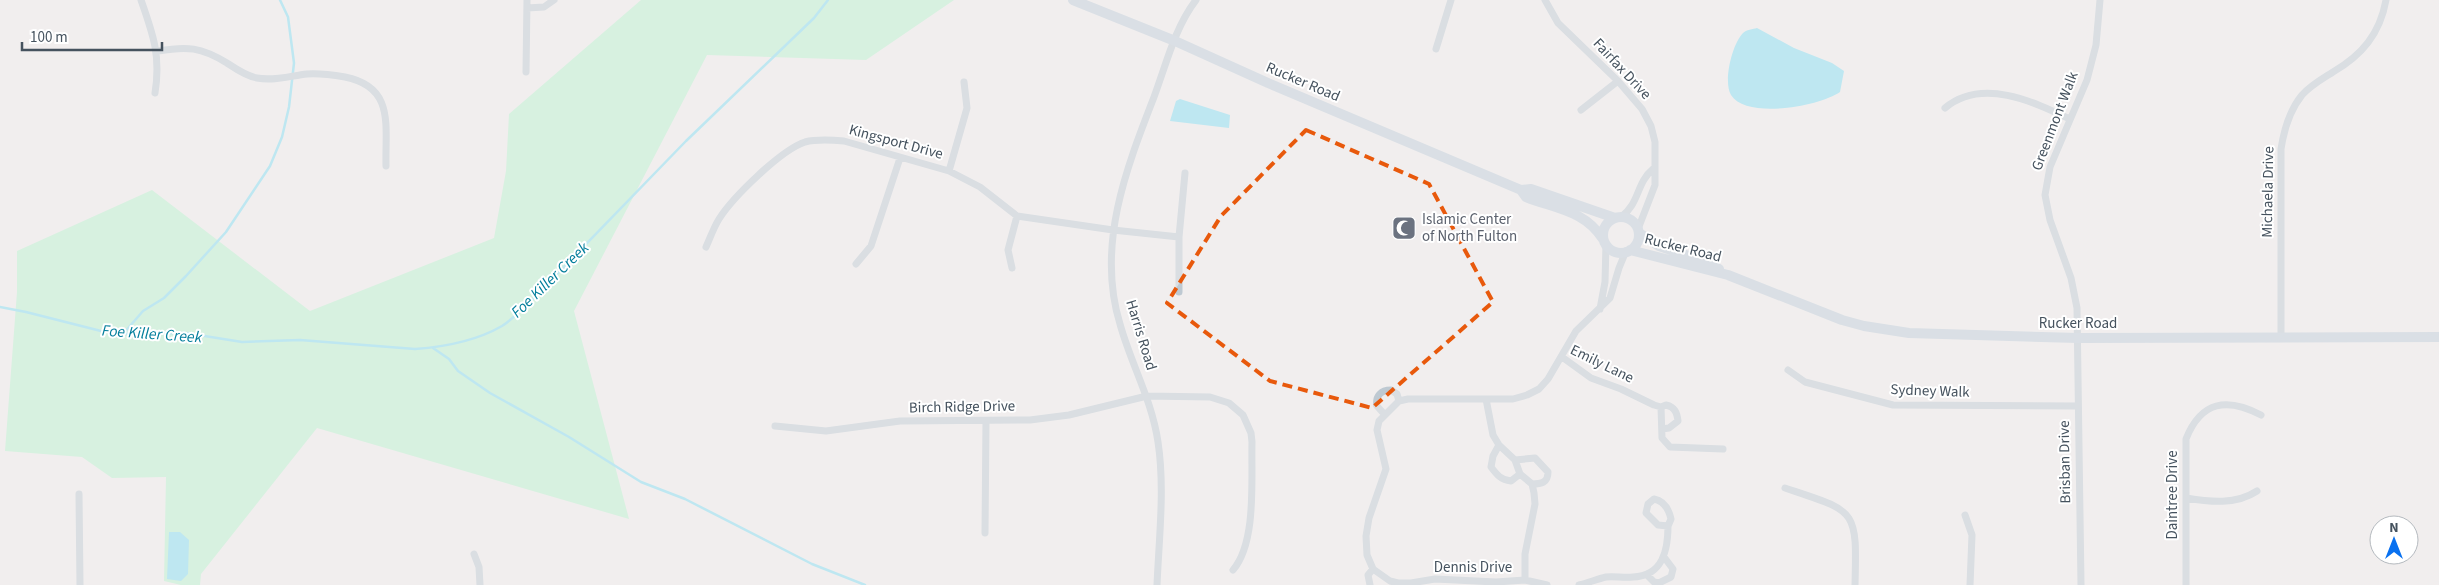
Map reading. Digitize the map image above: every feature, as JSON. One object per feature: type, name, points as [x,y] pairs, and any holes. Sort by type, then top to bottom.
[{"type":"main road","name":"Rucker Road","points":[[1073,0],[1175,41],[1285,91],[1520,190],[1526,197],[1589,221],[1605,242]]},
{"type":"main road","name":"Rucker Road","points":[[1520,190],[1531,189],[1618,217]]},
{"type":"main road","points":[[1618,217],[1630,219],[1638,231],[1636,244],[1628,250],[1617,252],[1605,242],[1605,225],[1618,217]]},
{"type":"main road","name":"Rucker Road","points":[[1638,231],[1659,246],[1710,263],[1728,275]]},
{"type":"main road","name":"Rucker Road","points":[[1628,250],[1728,275],[1842,320],[1885,330],[1934,336],[2078,338],[2439,337]]},
{"type":"street","points":[[141,0],[158,51],[159,73],[156,93]]},
{"type":"street","points":[[526,72],[527,0]]},
{"type":"street","points":[[527,8],[544,7],[554,0]]},
{"type":"street","name":"Harris Road","points":[[1157,585],[1160,492],[1159,454],[1154,419],[1147,396],[1129,356],[1119,321],[1112,284],[1112,230],[1121,190],[1175,41],[1188,10],[1196,0]]},
{"type":"street","points":[[1436,49],[1451,0]]},
{"type":"street","name":"Fairfax Drive","points":[[1544,0],[1558,23],[1618,81],[1642,109],[1651,126],[1655,142],[1653,169],[1655,185],[1638,231]]},
{"type":"street","name":"Greenmont Walk","points":[[2078,338],[2077,308],[2072,278],[2050,220],[2045,195],[2050,167],[2087,80],[2096,45],[2100,0]]},
{"type":"street","name":"Michaela Drive","points":[[2281,337],[2281,149],[2284,130],[2292,110],[2303,94],[2317,82],[2357,57],[2369,44],[2377,30],[2386,0]]},
{"type":"street","points":[[158,51],[181,47],[196,48],[211,53],[241,72],[256,78],[274,80],[317,74],[360,80],[373,88],[382,101],[385,112],[386,166]]},
{"type":"street","points":[[1581,110],[1618,81]]},
{"type":"street","points":[[949,171],[967,108],[964,82]]},
{"type":"street","points":[[1945,108],[1953,101],[1968,97],[2003,95],[2032,101],[2070,119]]},
{"type":"street","name":"Kingsport Drive","points":[[706,247],[718,220],[740,193],[782,155],[806,142],[844,141],[949,171],[980,187],[1017,216],[1112,230],[1178,237]]},
{"type":"street","points":[[856,264],[871,246],[900,158]]},
{"type":"street","points":[[1618,217],[1632,206],[1644,176],[1653,169]]},
{"type":"street","points":[[1179,292],[1178,237],[1185,173]]},
{"type":"street","points":[[1012,268],[1008,250],[1017,216]]},
{"type":"street","points":[[1600,309],[1605,282],[1605,242]]},
{"type":"street","points":[[1562,357],[1576,332],[1600,309],[1614,292],[1616,277],[1628,250]]},
{"type":"street","name":"Brisban Drive","points":[[2078,338],[2077,406],[2081,585]]},
{"type":"street","name":"Emily Lane","points":[[1486,399],[1513,398],[1528,395],[1539,389],[1562,357],[1591,378],[1661,407],[1671,406],[1677,413],[1675,425],[1662,429]]},
{"type":"street","name":"Sydney Walk","points":[[1788,370],[1805,382],[1893,405],[2077,406]]},
{"type":"street","points":[[1385,415],[1376,406],[1377,397],[1380,393],[1391,390],[1397,394],[1400,401]]},
{"type":"street","name":"Birch Ridge Drive","points":[[775,426],[826,431],[900,422],[1030,420],[1069,415],[1147,396],[1210,397],[1221,400],[1236,408],[1248,423],[1252,442],[1248,539],[1244,555],[1233,570]]},
{"type":"street","points":[[1370,585],[1368,575],[1373,569],[1367,554],[1366,536],[1369,518],[1386,469],[1377,430],[1379,421],[1400,401],[1408,399],[1486,399],[1490,425],[1499,445],[1515,460],[1520,474],[1532,484],[1535,504],[1529,524],[1524,580]]},
{"type":"street","name":"Daintree Drive","points":[[2186,585],[2186,439],[2192,424],[2202,413],[2218,405],[2242,404],[2261,415]]},
{"type":"street","points":[[1661,407],[1662,438],[1670,447],[1723,449]]},
{"type":"street","points":[[984,533],[986,421]]},
{"type":"street","points":[[1499,445],[1493,456],[1491,467],[1502,480],[1511,481],[1520,474]]},
{"type":"street","points":[[1515,460],[1535,458],[1544,466],[1548,472],[1546,480],[1542,483],[1532,484]]},
{"type":"street","points":[[1785,488],[1831,503],[1844,511],[1852,522],[1856,536],[1855,585]]},
{"type":"street","points":[[2186,498],[2207,501],[2239,500],[2245,499],[2258,491]]},
{"type":"street","points":[[79,494],[80,585]]},
{"type":"street","points":[[1965,515],[1972,536],[1970,585]]},
{"type":"street","points":[[1579,585],[1606,577],[1647,575],[1660,566],[1664,557],[1668,541],[1668,526]]},
{"type":"street","points":[[474,554],[479,567],[480,585]]},
{"type":"street","points":[[1647,575],[1654,582],[1659,583],[1671,577],[1673,569],[1664,557]]},
{"type":"street","name":"Dennis Drive","points":[[1373,569],[1388,583],[1411,584],[1435,579],[1496,582],[1524,580],[1547,585]]},
{"type":"highlighted area","points":[[1306,130],[1429,184],[1493,302],[1372,408],[1270,381],[1167,303],[1221,216]]},
{"type":"green space","points":[[641,0],[954,0],[866,60],[707,55],[574,311],[629,519],[317,428],[201,574],[200,585],[181,585],[164,581],[166,477],[112,478],[82,457],[5,451],[17,292],[17,251],[152,190],[310,311],[494,238],[506,171],[509,114]]},
{"type":"water","points":[[1757,28],[1794,48],[1832,63],[1844,71],[1840,92],[1817,102],[1784,108],[1767,109],[1739,103],[1731,95],[1729,89],[1728,73],[1732,54],[1743,33]]},
{"type":"water","points":[[1180,99],[1230,115],[1229,128],[1170,121],[1176,101]]},
{"type":"water","points":[[169,532],[180,532],[189,540],[188,574],[181,581],[167,579]]},
{"type":"waterway","points":[[123,334],[143,311],[164,298],[226,232],[270,166],[282,137],[289,107],[294,63],[288,17],[280,0]]},
{"type":"waterway","name":"Foe Killer Creek","points":[[0,307],[101,331],[123,334],[186,333],[242,342],[300,340],[415,349],[448,345],[481,336],[502,326],[526,306],[686,141],[814,18],[828,0]]},
{"type":"waterway","points":[[433,348],[449,359],[458,371],[490,393],[569,437],[641,482],[685,499],[812,564],[865,585]]},
{"type":"place","name":"Islamic Center of North Fulton","points":[[1404,228]]}]
